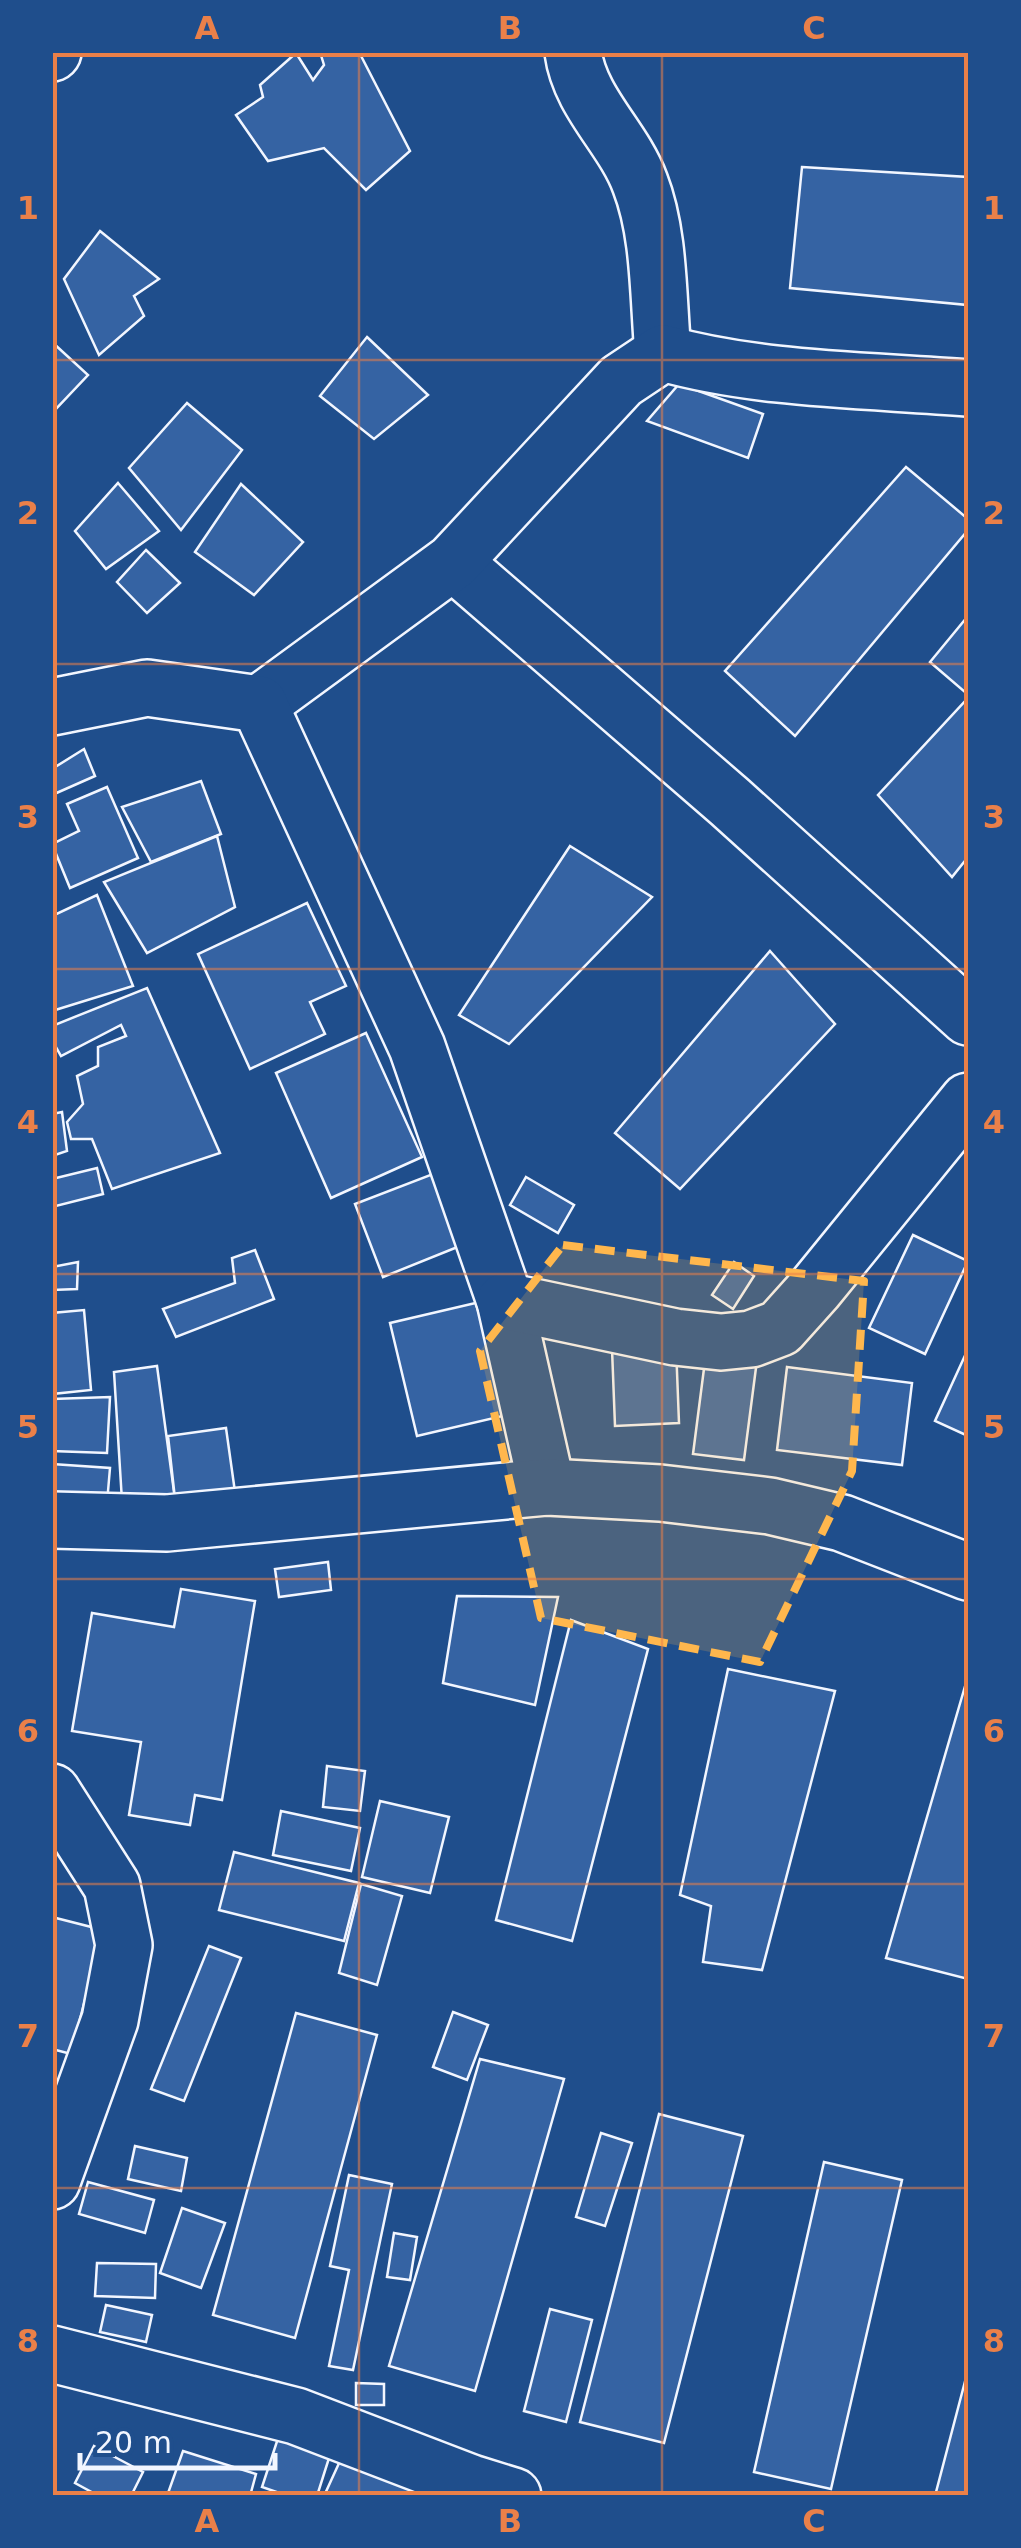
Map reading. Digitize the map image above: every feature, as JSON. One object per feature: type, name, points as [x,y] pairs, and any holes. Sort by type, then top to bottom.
[{"type":"street","points":[[572,52],[575,69],[597,112],[626,152],[641,184],[652,228],[662,353]]},
{"type":"street","points":[[53,706],[147,688],[258,704],[453,562],[621,381],[662,353],[752,371],[968,388]]},
{"type":"street","points":[[453,562],[730,802],[968,1017]]},
{"type":"street","points":[[258,704],[417,1046],[504,1301],[547,1487]]},
{"type":"street","points":[[504,1301],[675,1337],[721,1342],[751,1339],[780,1328],[968,1101]]},
{"type":"street","points":[[52,1520],[167,1523],[547,1487],[770,1506],[842,1523],[968,1572]]},
{"type":"street","points":[[52,1792],[112,1886],[124,1945],[110,2020],[52,2181]]},
{"type":"street","points":[[52,2354],[296,2416],[513,2496]]},
{"type":"highlighted area","points":[[563,1245],[864,1281],[852,1471],[760,1662],[541,1618],[480,1351]]},
{"type":"building","points":[[320,52],[359,52],[410,151],[366,190],[324,148],[268,161],[236,115],[263,97],[260,85],[296,53],[313,80],[324,65]]},
{"type":"building","points":[[802,167],[968,177],[968,305],[790,288]]},
{"type":"building","points":[[100,231],[159,279],[134,296],[144,316],[99,355],[64,279]]},
{"type":"building","points":[[367,337],[428,395],[374,439],[320,396]]},
{"type":"building","points":[[52,342],[88,375],[52,413]]},
{"type":"building","points":[[679,384],[763,414],[748,458],[647,421]]},
{"type":"building","points":[[187,403],[242,450],[181,530],[129,468]]},
{"type":"building","points":[[906,467],[968,519],[968,530],[795,736],[725,671]]},
{"type":"building","points":[[118,483],[159,531],[106,569],[75,531]]},
{"type":"building","points":[[241,484],[303,542],[254,595],[195,552]]},
{"type":"building","points":[[146,550],[180,583],[147,613],[117,582]]},
{"type":"building","points":[[968,616],[968,690],[966,693],[930,662]]},
{"type":"building","points":[[968,698],[968,857],[952,877],[878,795]]},
{"type":"building","points":[[84,749],[95,776],[52,795],[52,769]]},
{"type":"building","points":[[201,781],[221,834],[151,862],[122,807]]},
{"type":"building","points":[[107,787],[138,858],[70,888],[52,844],[79,831],[67,804]]},
{"type":"building","points":[[217,836],[235,907],[147,953],[104,882]]},
{"type":"building","points":[[570,846],[652,897],[509,1044],[459,1015]]},
{"type":"building","points":[[97,895],[133,986],[52,1011],[52,916]]},
{"type":"building","points":[[307,903],[346,986],[310,1002],[325,1034],[250,1069],[198,954]]},
{"type":"building","points":[[770,951],[835,1024],[680,1189],[615,1133]]},
{"type":"building","points":[[147,988],[220,1153],[112,1189],[92,1139],[71,1139],[67,1122],[83,1104],[77,1076],[98,1066],[98,1047],[126,1036],[121,1025],[61,1056],[52,1040],[52,1026]]},
{"type":"building","points":[[366,1033],[422,1157],[331,1198],[276,1073]]},
{"type":"building","points":[[62,1112],[67,1151],[52,1156],[52,1114]]},
{"type":"building","points":[[97,1168],[103,1194],[52,1207],[52,1179]]},
{"type":"building","points":[[438,1172],[465,1244],[383,1277],[355,1204]]},
{"type":"building","points":[[526,1177],[574,1205],[558,1233],[510,1205]]},
{"type":"building","points":[[913,1235],[968,1261],[925,1354],[869,1328]]},
{"type":"building","points":[[255,1250],[274,1299],[176,1337],[163,1309],[235,1283],[232,1258]]},
{"type":"building","points":[[78,1262],[77,1289],[52,1290],[52,1267]]},
{"type":"building","points":[[734,1262],[754,1276],[733,1309],[712,1295]]},
{"type":"building","points":[[484,1301],[511,1414],[417,1436],[390,1323]]},
{"type":"building","points":[[84,1310],[91,1390],[52,1394],[52,1313]]},
{"type":"building","points":[[676,1346],[679,1423],[615,1426],[612,1349]]},
{"type":"building","points":[[968,1349],[968,1436],[935,1421]]},
{"type":"building","points":[[706,1353],[757,1360],[744,1460],[693,1454]]},
{"type":"building","points":[[157,1366],[175,1499],[122,1501],[114,1372]]},
{"type":"building","points":[[787,1367],[912,1383],[902,1465],[777,1450]]},
{"type":"building","points":[[110,1397],[107,1453],[52,1451],[52,1399]]},
{"type":"building","points":[[226,1428],[235,1492],[175,1499],[168,1436]]},
{"type":"building","points":[[52,1464],[110,1468],[107,1503],[52,1500]]},
{"type":"building","points":[[328,1562],[331,1590],[279,1597],[275,1569]]},
{"type":"building","points":[[181,1589],[255,1601],[222,1800],[195,1795],[190,1825],[129,1815],[141,1742],[72,1731],[92,1613],[174,1627]]},
{"type":"building","points":[[457,1596],[558,1597],[535,1705],[443,1683]]},
{"type":"building","points":[[571,1620],[648,1649],[572,1941],[496,1920]]},
{"type":"building","points":[[728,1669],[835,1691],[762,1970],[703,1962],[711,1906],[680,1895]]},
{"type":"building","points":[[968,1676],[968,1979],[886,1958]]},
{"type":"building","points":[[327,1766],[365,1771],[360,1811],[323,1807]]},
{"type":"building","points":[[380,1801],[449,1817],[430,1893],[362,1877]]},
{"type":"building","points":[[281,1811],[360,1828],[351,1871],[273,1855]]},
{"type":"building","points":[[234,1852],[359,1883],[344,1941],[219,1910]]},
{"type":"building","points":[[361,1884],[402,1896],[377,1985],[339,1973]]},
{"type":"building","points":[[52,1917],[103,1930],[71,2054],[52,2049]]},
{"type":"building","points":[[209,1946],[241,1958],[184,2101],[151,2089]]},
{"type":"building","points":[[453,2012],[488,2025],[467,2080],[433,2067]]},
{"type":"building","points":[[296,2013],[377,2035],[295,2338],[213,2315]]},
{"type":"building","points":[[480,2059],[564,2079],[475,2391],[389,2366]]},
{"type":"building","points":[[659,2114],[743,2136],[664,2443],[580,2422]]},
{"type":"building","points":[[601,2133],[632,2143],[605,2226],[576,2217]]},
{"type":"building","points":[[135,2146],[187,2158],[181,2191],[128,2179]]},
{"type":"building","points":[[824,2162],[902,2180],[831,2489],[754,2472]]},
{"type":"building","points":[[349,2175],[392,2184],[353,2370],[329,2366],[349,2270],[330,2266]]},
{"type":"building","points":[[88,2182],[154,2200],[145,2233],[79,2214]]},
{"type":"building","points":[[182,2208],[225,2223],[201,2288],[160,2273]]},
{"type":"building","points":[[394,2233],[417,2237],[410,2280],[387,2277]]},
{"type":"building","points":[[97,2263],[156,2264],[155,2298],[95,2296]]},
{"type":"building","points":[[106,2305],[152,2315],[146,2342],[100,2332]]},
{"type":"building","points":[[550,2309],[592,2320],[566,2422],[524,2411]]},
{"type":"building","points":[[968,2370],[968,2496],[935,2496]]},
{"type":"building","points":[[356,2383],[384,2384],[384,2405],[356,2405]]},
{"type":"building","points":[[284,2420],[336,2436],[317,2496],[288,2496],[262,2487]]},
{"type":"building","points":[[94,2446],[143,2472],[131,2496],[99,2496],[75,2483]]},
{"type":"building","points":[[183,2451],[256,2474],[250,2496],[167,2496]]},
{"type":"building","points":[[340,2461],[450,2496],[324,2496]]}]
